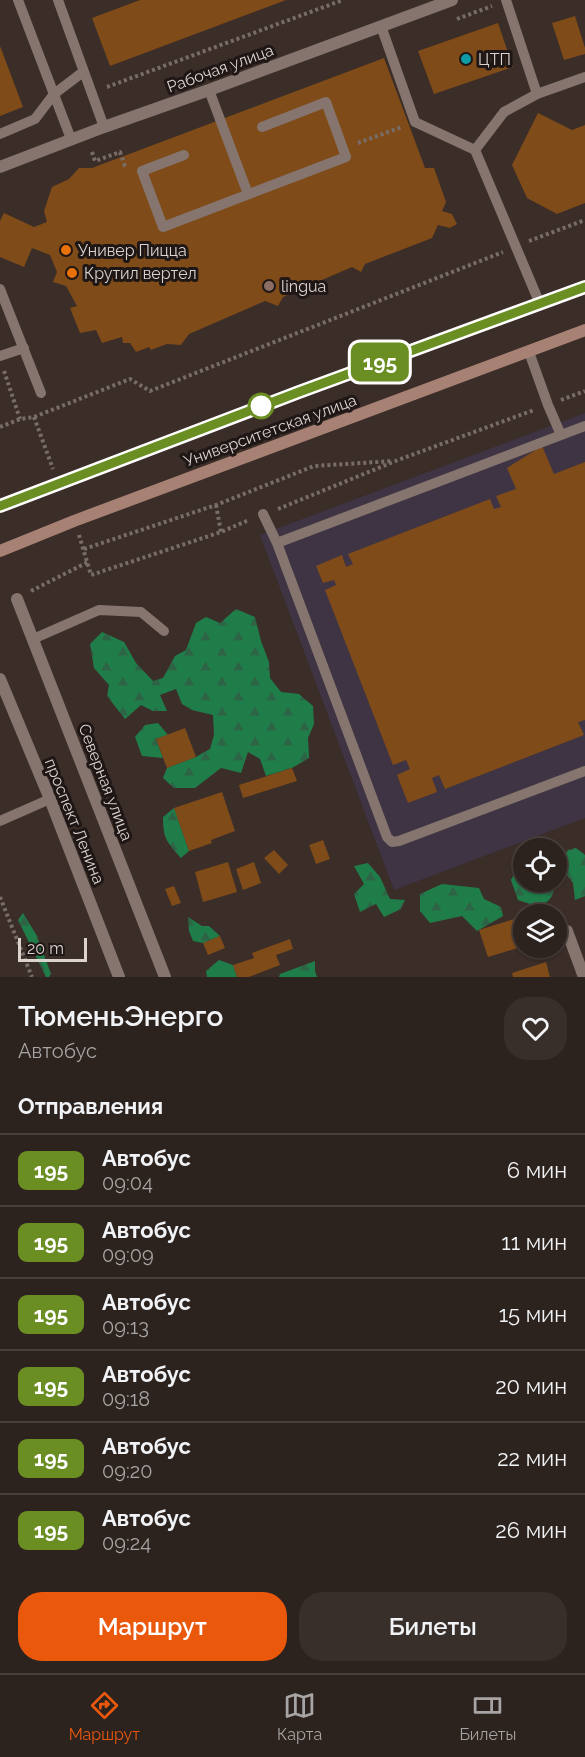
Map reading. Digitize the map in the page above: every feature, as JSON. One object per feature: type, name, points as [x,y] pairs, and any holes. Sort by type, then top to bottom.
[{"type":"main road","name":"Университетская улица","points":[[0,506],[299,392],[585,287]]},
{"type":"main road","name":"Университетская улица","points":[[0,551],[74,520],[585,330]]},
{"type":"street","name":"Рабочая улица","points":[[0,167],[452,0]]},
{"type":"street","name":"Северная улица","points":[[16,599],[165,977]]},
{"type":"street","name":"проспект Ленина","points":[[0,679],[50,799],[119,977]]},
{"type":"street","points":[[567,931],[584,977]]},
{"type":"lane","points":[[18,0],[71,139]]},
{"type":"lane","points":[[58,0],[104,127]]},
{"type":"lane","points":[[506,0],[537,94]]},
{"type":"lane","points":[[381,26],[415,122],[475,150],[540,304]]},
{"type":"lane","points":[[0,135],[35,119],[54,94],[83,72]]},
{"type":"lane","points":[[475,150],[504,112],[537,94],[585,77]]},
{"type":"lane","points":[[209,90],[248,194]]},
{"type":"lane","points":[[184,155],[142,171],[163,227],[346,157],[326,102],[262,127]]},
{"type":"lane","points":[[0,289],[41,393]]},
{"type":"lane","points":[[0,356],[24,348]]},
{"type":"lane","points":[[529,352],[561,435]]},
{"type":"lane","points":[[277,543],[585,426]]},
{"type":"lane","points":[[263,514],[277,543],[387,837],[392,842],[585,771]]},
{"type":"lane","points":[[33,639],[99,610],[141,612],[164,631]]},
{"type":"lane","points":[[0,821],[50,799]]},
{"type":"path","points":[[104,88],[343,0]]},
{"type":"path","points":[[360,142],[412,123]]},
{"type":"path","points":[[92,152],[95,161],[120,152]]},
{"type":"path","points":[[0,427],[20,419],[34,417],[130,379],[150,392],[585,220]]},
{"type":"path","points":[[3,368],[20,419]]},
{"type":"path","points":[[91,575],[221,532],[398,460],[585,391]]},
{"type":"path","points":[[84,549],[216,505],[314,466],[398,460]]},
{"type":"path","points":[[216,505],[221,532]]},
{"type":"path","points":[[16,599],[88,562]]},
{"type":"path","points":[[0,897],[32,977]]},
{"type":"shaded area","points":[[585,413],[585,818],[532,838],[513,838],[513,845],[394,890],[260,535]]},
{"type":"green space","points":[[236,609],[255,617],[269,662],[270,678],[281,692],[299,694],[313,706],[314,724],[308,738],[309,758],[292,768],[266,776],[260,759],[248,752],[241,773],[221,768],[195,788],[174,788],[163,778],[167,768],[210,749],[214,735],[213,715],[192,710],[182,704],[176,689],[160,695],[167,711],[153,711],[141,705],[125,719],[107,696],[109,685],[94,668],[90,644],[102,632],[124,642],[136,663],[153,681],[163,678],[175,656],[186,650],[196,623],[206,617],[220,623]]},
{"type":"green space","points":[[158,723],[168,735],[156,739],[163,758],[142,756],[135,737],[145,725]]},
{"type":"green space","points":[[174,808],[189,851],[181,858],[169,844],[164,830],[163,817]]},
{"type":"green space","points":[[576,848],[585,855],[585,896],[575,900],[573,883],[567,875],[568,850]]},
{"type":"green space","points":[[368,863],[380,877],[390,899],[405,900],[401,909],[384,917],[376,904],[360,912],[354,894],[364,884],[354,866]]},
{"type":"green space","points":[[442,884],[479,888],[484,899],[501,907],[503,916],[477,931],[462,916],[430,923],[420,911],[420,894]]},
{"type":"green space","points":[[515,892],[554,892],[544,904],[530,904],[518,900]]},
{"type":"green space","points":[[23,913],[37,936],[51,974],[49,977],[46,977],[18,920]]},
{"type":"green space","points":[[188,917],[202,926],[209,926],[220,936],[203,943],[193,941],[189,931]]},
{"type":"green space","points":[[219,960],[233,965],[237,977],[207,977],[206,971]]},
{"type":"green space","points":[[315,961],[317,977],[279,977],[280,974]]},
{"type":"building","points":[[140,0],[286,0],[110,66],[92,18]]},
{"type":"building","points":[[575,16],[585,54],[564,60],[552,23]]},
{"type":"building","name":"ЦТП","points":[[498,23],[513,67],[434,94],[418,51]]},
{"type":"building","points":[[0,46],[23,107],[0,116]]},
{"type":"building","points":[[384,58],[425,168],[434,168],[446,202],[442,211],[452,214],[457,224],[450,228],[438,225],[432,238],[365,264],[361,272],[352,267],[283,297],[278,306],[265,301],[189,334],[181,345],[167,344],[151,350],[149,347],[136,352],[130,343],[123,343],[122,337],[102,343],[96,330],[80,333],[70,308],[77,306],[66,286],[53,282],[57,272],[50,255],[32,248],[24,267],[0,257],[0,221],[4,213],[34,227],[47,222],[44,211],[52,187],[69,179],[79,168],[92,168]]},
{"type":"building","points":[[538,113],[572,130],[585,125],[585,203],[557,214],[527,198],[512,165]]},
{"type":"building","points":[[542,446],[554,474],[585,462],[585,720],[578,722],[584,735],[445,789],[439,775],[432,778],[437,792],[408,803],[397,775],[410,769],[406,760],[393,765],[325,590],[336,585],[334,580],[323,583],[316,566],[342,555],[346,567],[353,564],[348,554],[490,499],[494,509],[501,507],[496,496],[516,489],[507,468]]},
{"type":"building","points":[[185,728],[196,757],[167,768],[156,739]]},
{"type":"building","points":[[292,768],[297,781],[243,798],[239,785]]},
{"type":"building","points":[[222,792],[235,831],[211,840],[212,843],[189,851],[174,808]]},
{"type":"building","points":[[323,840],[330,859],[316,864],[309,845]]},
{"type":"building","points":[[274,850],[288,865],[279,874],[264,858]]},
{"type":"building","points":[[228,862],[237,892],[203,902],[195,872]]},
{"type":"building","points":[[254,862],[261,883],[243,890],[236,869]]},
{"type":"building","points":[[174,886],[181,903],[172,906],[165,889]]},
{"type":"building","points":[[513,919],[513,949],[488,957],[479,930]]},
{"type":"building","points":[[220,936],[225,948],[208,955],[203,943]]},
{"type":"building","points":[[290,939],[293,949],[276,955],[280,965],[249,977],[237,977],[233,965],[254,958],[252,953]]},
{"type":"building","points":[[546,962],[550,977],[513,977],[512,973]]},
{"type":"bus line","name":"195","points":[[0,506],[299,392],[585,287]]},
{"type":"place","name":"ЦТП","points":[[466,59]]},
{"type":"place","name":"Универ Пицца","points":[[66,250]]},
{"type":"place","name":"Крутил вертел","points":[[72,273]]},
{"type":"place","name":"lingua","points":[[269,286]]}]
